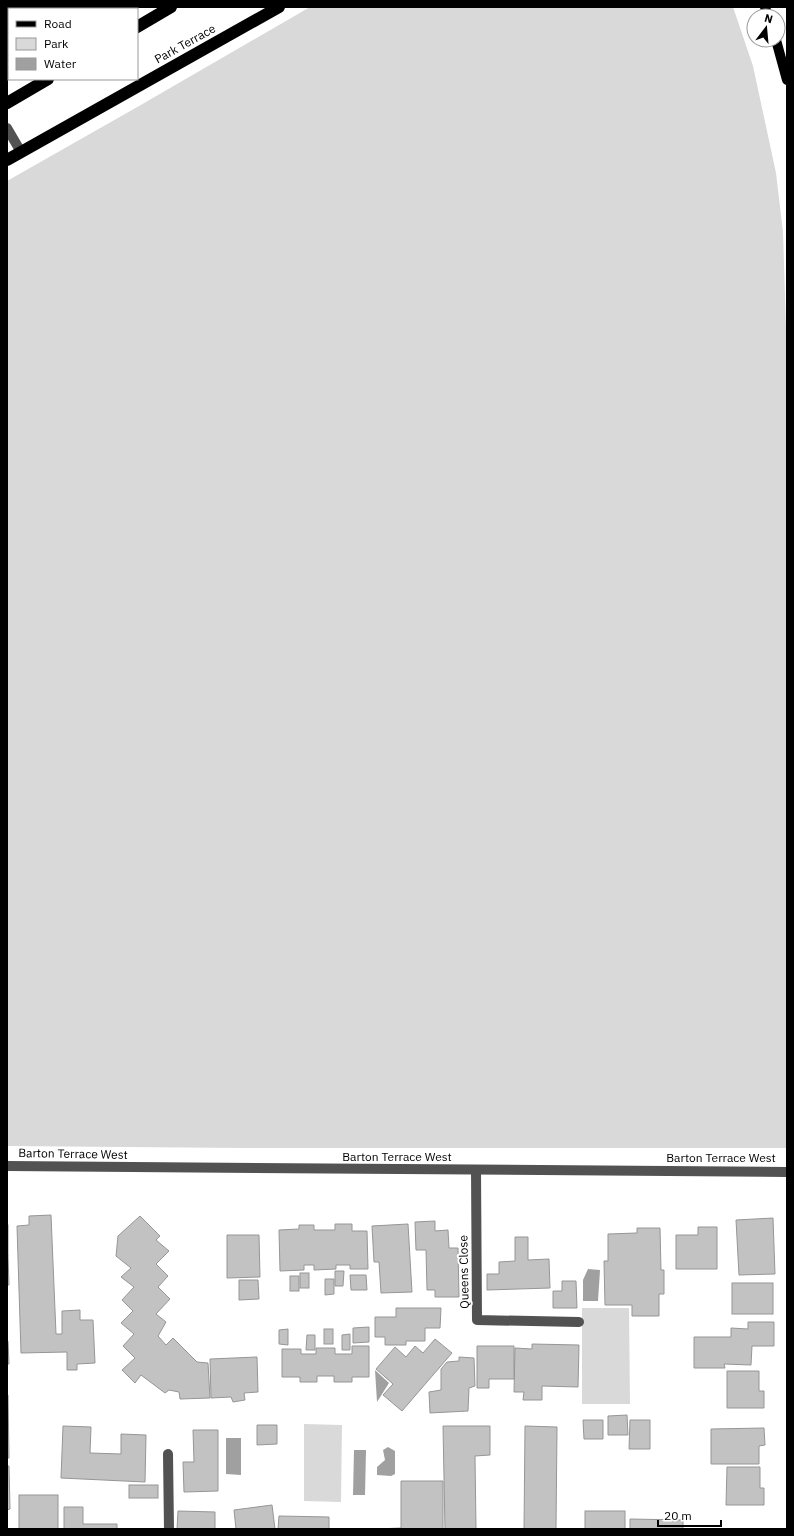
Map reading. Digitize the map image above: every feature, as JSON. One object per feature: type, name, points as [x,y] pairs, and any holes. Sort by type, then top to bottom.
[{"type":"highway","points":[[138,26],[170,7]]},
{"type":"highway","name":"Park Terrace","points":[[7,160],[279,7]]},
{"type":"highway","points":[[7,103],[46,80]]},
{"type":"main road","points":[[778,48],[787,80]]},
{"type":"street","points":[[7,128],[21,152]]},
{"type":"street","name":"Barton Terrace West","points":[[7,1166],[787,1172]]},
{"type":"street","name":"Queens Close","points":[[476,1170],[477,1320],[579,1322]]},
{"type":"street","points":[[168,1454],[169,1529]]},
{"type":"green space","points":[[310,7],[733,7],[753,66],[776,173],[783,232],[787,360],[787,1148],[243,1148],[7,1146],[7,181]]},
{"type":"green space","points":[[582,1308],[629,1308],[630,1404],[582,1404]]},
{"type":"green space","points":[[304,1424],[342,1425],[341,1502],[304,1501]]},
{"type":"water","points":[[588,1269],[600,1270],[598,1301],[583,1301],[583,1280]]},
{"type":"water","points":[[375,1370],[389,1383],[377,1402]]},
{"type":"water","points":[[226,1438],[241,1438],[241,1475],[226,1474]]},
{"type":"water","points":[[388,1447],[395,1451],[395,1474],[391,1476],[377,1475],[377,1467],[385,1460],[383,1450]]},
{"type":"water","points":[[354,1450],[366,1450],[365,1495],[353,1495]]},
{"type":"building","points":[[51,1215],[56,1334],[62,1334],[62,1311],[80,1310],[80,1320],[93,1320],[95,1363],[77,1364],[77,1370],[67,1370],[67,1352],[21,1353],[17,1226],[29,1225],[29,1216]]},
{"type":"building","points":[[140,1216],[160,1236],[156,1240],[169,1251],[156,1264],[168,1276],[158,1287],[170,1299],[156,1314],[166,1322],[158,1336],[166,1345],[173,1338],[197,1362],[208,1363],[210,1398],[180,1399],[179,1392],[169,1390],[165,1393],[141,1375],[135,1383],[122,1370],[135,1358],[123,1346],[134,1334],[121,1323],[133,1311],[122,1300],[134,1287],[121,1277],[131,1268],[116,1256],[118,1236]]},
{"type":"building","points":[[773,1218],[775,1274],[739,1275],[736,1220]]},
{"type":"building","points":[[435,1221],[435,1231],[448,1230],[449,1248],[458,1248],[459,1297],[435,1297],[435,1290],[427,1290],[426,1250],[416,1250],[415,1222]]},
{"type":"building","points":[[335,1224],[352,1224],[352,1231],[367,1231],[368,1269],[350,1269],[350,1265],[336,1265],[336,1269],[314,1270],[314,1265],[304,1265],[304,1270],[280,1271],[279,1230],[299,1229],[299,1225],[314,1225],[314,1230],[335,1230]]},
{"type":"building","points":[[408,1224],[412,1292],[381,1293],[379,1262],[374,1262],[372,1226]]},
{"type":"building","points":[[8,1225],[8,1255],[7,1255]]},
{"type":"building","points":[[698,1227],[717,1227],[717,1269],[676,1269],[676,1235],[698,1235]]},
{"type":"building","points":[[637,1228],[660,1228],[661,1270],[664,1270],[664,1294],[659,1294],[659,1316],[632,1316],[632,1305],[605,1305],[604,1261],[608,1261],[608,1234],[637,1233]]},
{"type":"building","points":[[227,1235],[259,1235],[260,1277],[227,1278]]},
{"type":"building","points":[[515,1237],[528,1237],[528,1260],[549,1259],[550,1288],[487,1290],[487,1274],[499,1274],[499,1262],[515,1261]]},
{"type":"building","points":[[8,1255],[9,1285],[7,1285]]},
{"type":"building","points":[[335,1271],[344,1271],[343,1286],[335,1286]]},
{"type":"building","points":[[300,1273],[309,1273],[309,1288],[300,1288]]},
{"type":"building","points":[[350,1275],[366,1275],[367,1290],[351,1290]]},
{"type":"building","points":[[290,1276],[299,1276],[299,1291],[290,1291]]},
{"type":"building","points":[[325,1279],[334,1279],[334,1294],[325,1295]]},
{"type":"building","points":[[239,1280],[258,1280],[259,1299],[239,1300]]},
{"type":"building","points":[[562,1281],[576,1281],[577,1308],[553,1308],[553,1291],[562,1291]]},
{"type":"building","points":[[732,1283],[773,1283],[773,1314],[732,1314]]},
{"type":"building","points":[[396,1308],[441,1308],[440,1328],[425,1328],[425,1341],[406,1341],[406,1345],[385,1345],[385,1337],[375,1337],[375,1317],[396,1317]]},
{"type":"building","points":[[748,1322],[774,1322],[774,1346],[752,1346],[751,1365],[724,1364],[725,1368],[694,1368],[694,1337],[731,1337],[731,1328],[748,1329]]},
{"type":"building","points":[[369,1327],[369,1342],[353,1343],[353,1328]]},
{"type":"building","points":[[288,1329],[288,1345],[279,1344],[279,1330]]},
{"type":"building","points":[[324,1329],[333,1329],[333,1344],[324,1344]]},
{"type":"building","points":[[350,1334],[350,1350],[342,1350],[342,1335]]},
{"type":"building","points":[[307,1335],[315,1335],[315,1350],[306,1350]]},
{"type":"building","points":[[435,1339],[452,1353],[402,1411],[383,1395],[393,1384],[376,1369],[395,1347],[406,1357],[415,1346],[423,1353]]},
{"type":"building","points":[[8,1341],[9,1364],[7,1364]]},
{"type":"building","points":[[532,1344],[579,1345],[578,1387],[542,1386],[542,1400],[523,1400],[524,1392],[514,1392],[515,1348],[532,1349]]},
{"type":"building","points":[[352,1346],[369,1346],[369,1377],[352,1377],[352,1382],[334,1382],[334,1376],[317,1376],[317,1382],[300,1382],[300,1377],[282,1377],[282,1349],[301,1349],[301,1354],[316,1354],[316,1348],[335,1348],[335,1354],[352,1354]]},
{"type":"building","points":[[477,1346],[514,1346],[514,1379],[489,1379],[489,1388],[477,1388]]},
{"type":"building","points":[[257,1357],[258,1392],[244,1393],[245,1400],[233,1402],[231,1397],[211,1398],[210,1359]]},
{"type":"building","points":[[459,1357],[474,1358],[475,1386],[469,1388],[468,1411],[430,1413],[429,1392],[441,1390],[441,1369],[447,1362],[459,1361]]},
{"type":"building","points":[[727,1371],[759,1371],[759,1391],[764,1391],[764,1408],[727,1408]]},
{"type":"building","points":[[8,1395],[9,1458],[7,1458]]},
{"type":"building","points":[[627,1415],[628,1435],[608,1435],[608,1416]]},
{"type":"building","points":[[583,1420],[603,1420],[603,1439],[584,1439]]},
{"type":"building","points":[[630,1420],[650,1420],[650,1449],[629,1449]]},
{"type":"building","points":[[257,1425],[277,1425],[277,1444],[257,1445]]},
{"type":"building","points":[[63,1426],[91,1427],[90,1453],[121,1454],[121,1434],[146,1435],[145,1482],[61,1478]]},
{"type":"building","points":[[443,1426],[490,1426],[490,1455],[475,1456],[476,1529],[445,1529]]},
{"type":"building","points":[[525,1426],[557,1427],[556,1529],[524,1529]]},
{"type":"building","points":[[764,1428],[765,1445],[759,1446],[759,1464],[711,1464],[711,1429]]},
{"type":"building","points":[[193,1430],[218,1430],[218,1491],[184,1492],[183,1462],[194,1462]]},
{"type":"building","points":[[7,1466],[9,1466],[10,1509],[7,1510]]},
{"type":"building","points":[[727,1467],[760,1467],[760,1488],[764,1488],[764,1505],[726,1505]]},
{"type":"building","points":[[401,1481],[443,1481],[443,1529],[376,1529],[401,1528]]},
{"type":"building","points":[[129,1485],[158,1485],[158,1498],[129,1498]]},
{"type":"building","points":[[19,1495],[58,1495],[58,1529],[19,1529]]},
{"type":"building","points":[[272,1505],[275,1529],[236,1529],[234,1510]]},
{"type":"building","points":[[64,1507],[83,1507],[83,1524],[117,1524],[117,1529],[64,1529]]},
{"type":"building","points":[[178,1511],[215,1512],[215,1529],[177,1529]]},
{"type":"building","points":[[585,1511],[625,1511],[625,1529],[585,1529]]},
{"type":"building","points":[[279,1516],[329,1517],[329,1529],[278,1529]]},
{"type":"building","points":[[630,1519],[683,1520],[683,1529],[630,1529]]}]
